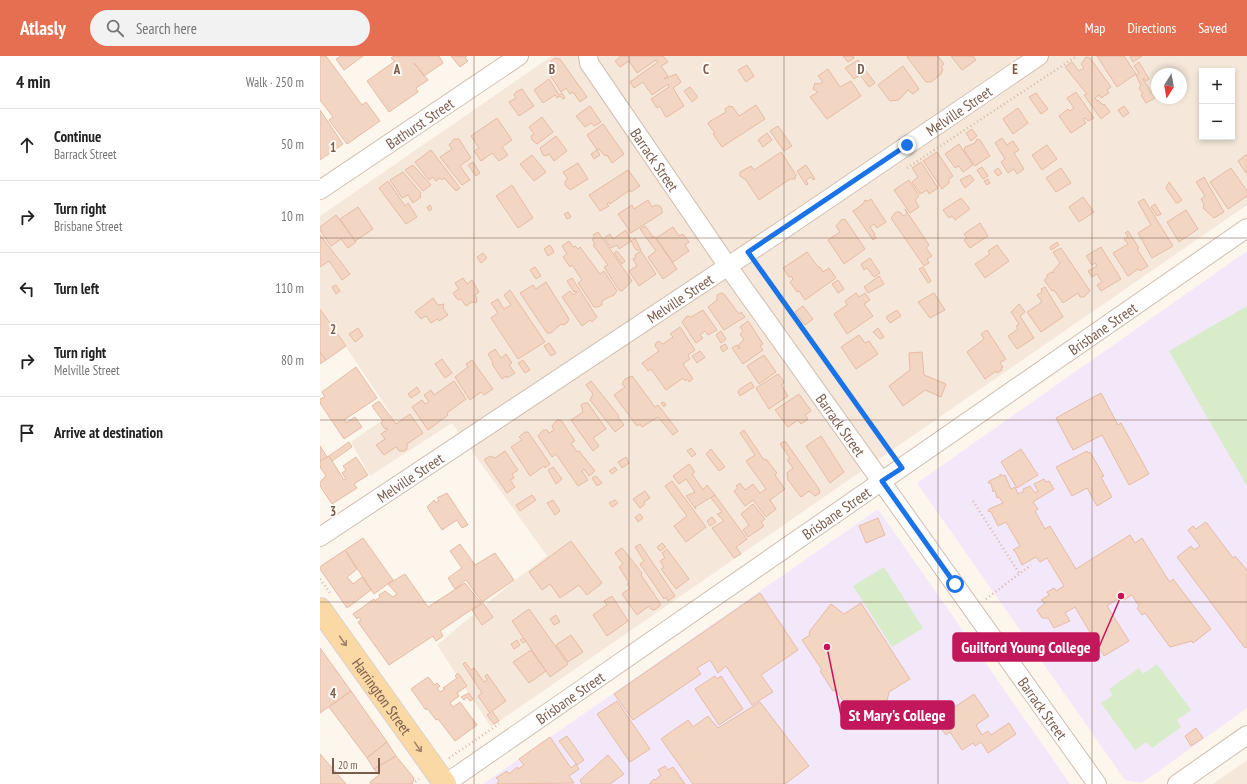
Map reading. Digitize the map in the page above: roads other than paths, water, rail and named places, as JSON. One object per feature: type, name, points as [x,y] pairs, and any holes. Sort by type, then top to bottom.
[{"type":"main road","name":"Harrington Street","points":[[320,609],[445,784]]},
{"type":"street","name":"Bathurst Street","points":[[320,190],[519,56]]},
{"type":"street","name":"Melville Street","points":[[320,538],[1039,56]]},
{"type":"street","name":"Barrack Street","points":[[585,58],[727,265],[1097,784]]},
{"type":"street","name":"Brisbane Street","points":[[445,784],[1247,228]]},
{"type":"street","points":[[1178,784],[1247,735]]},
{"type":"place","name":"Guilford Young College","points":[[1121,596]]},
{"type":"place","name":"St Mary's College","points":[[827,647]]}]
